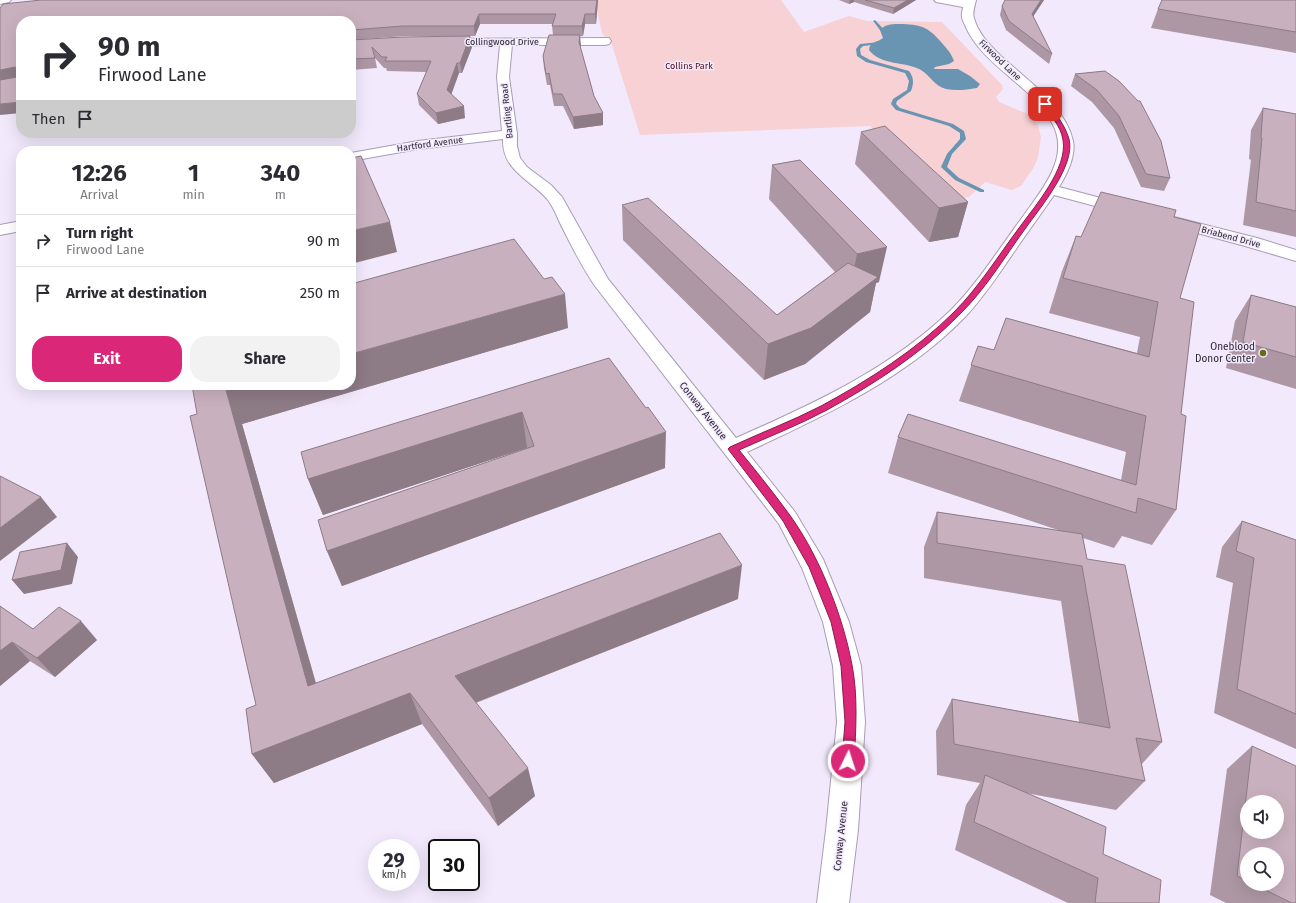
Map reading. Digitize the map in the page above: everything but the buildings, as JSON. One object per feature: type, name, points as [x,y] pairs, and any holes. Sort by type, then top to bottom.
[{"type":"street","points":[[0,1],[6,0]]},
{"type":"street","points":[[940,0],[969,2]]},
{"type":"street","name":"Firwood Lane","points":[[733,449],[823,408],[875,378],[921,346],[971,298],[1039,205],[1061,169],[1066,155],[1066,140],[1061,125],[1045,104],[986,49],[975,36],[967,18],[969,2]]},
{"type":"street","name":"Collingwood Drive","points":[[428,42],[604,41]]},
{"type":"street","name":"Bartling Road","points":[[506,42],[503,77],[510,134],[510,146],[513,158],[528,175]]},
{"type":"street","name":"Hartford Avenue","points":[[356,156],[418,145],[510,134]]},
{"type":"street","name":"Conway Avenue","points":[[528,175],[545,188],[556,200],[590,265],[601,282],[787,518],[814,566],[836,622],[847,666],[851,722],[842,830],[833,903]]},
{"type":"street","name":"Briabend Drive","points":[[1049,189],[1251,242],[1296,256]]},
{"type":"street","points":[[0,230],[16,227]]},
{"type":"green space","name":"Collins Park","points":[[595,0],[781,0],[804,32],[849,16],[867,21],[942,22],[1002,85],[1003,89],[996,97],[999,102],[1030,115],[1038,125],[1041,137],[1038,157],[1034,167],[1021,186],[1012,190],[985,182],[969,197],[949,202],[905,166],[870,126],[640,135],[612,45],[602,33]]},
{"type":"water","points":[[891,24],[916,25],[925,28],[949,51],[954,61],[949,64],[935,67],[934,69],[958,69],[980,84],[977,88],[954,90],[942,88],[921,70],[908,65],[880,59],[869,50],[872,44],[883,38],[880,30],[882,28]]},
{"type":"waterway","points":[[875,21],[887,36]]},
{"type":"waterway","points":[[880,43],[862,45],[858,49],[859,56],[868,61],[907,72],[909,74],[911,81],[909,91],[895,100],[893,104],[898,109],[951,125],[962,132],[963,139],[950,154],[944,167],[957,179],[982,191]]},
{"type":"place","name":"Oneblood Donor Center","points":[[1263,353]]},
{"type":"route","points":[[848,761],[851,722],[847,666],[836,622],[814,566],[787,518],[733,449],[823,408],[875,378],[921,346],[971,298],[1039,205],[1061,169],[1066,155],[1066,140],[1061,125],[1052,111],[1045,104]]}]
